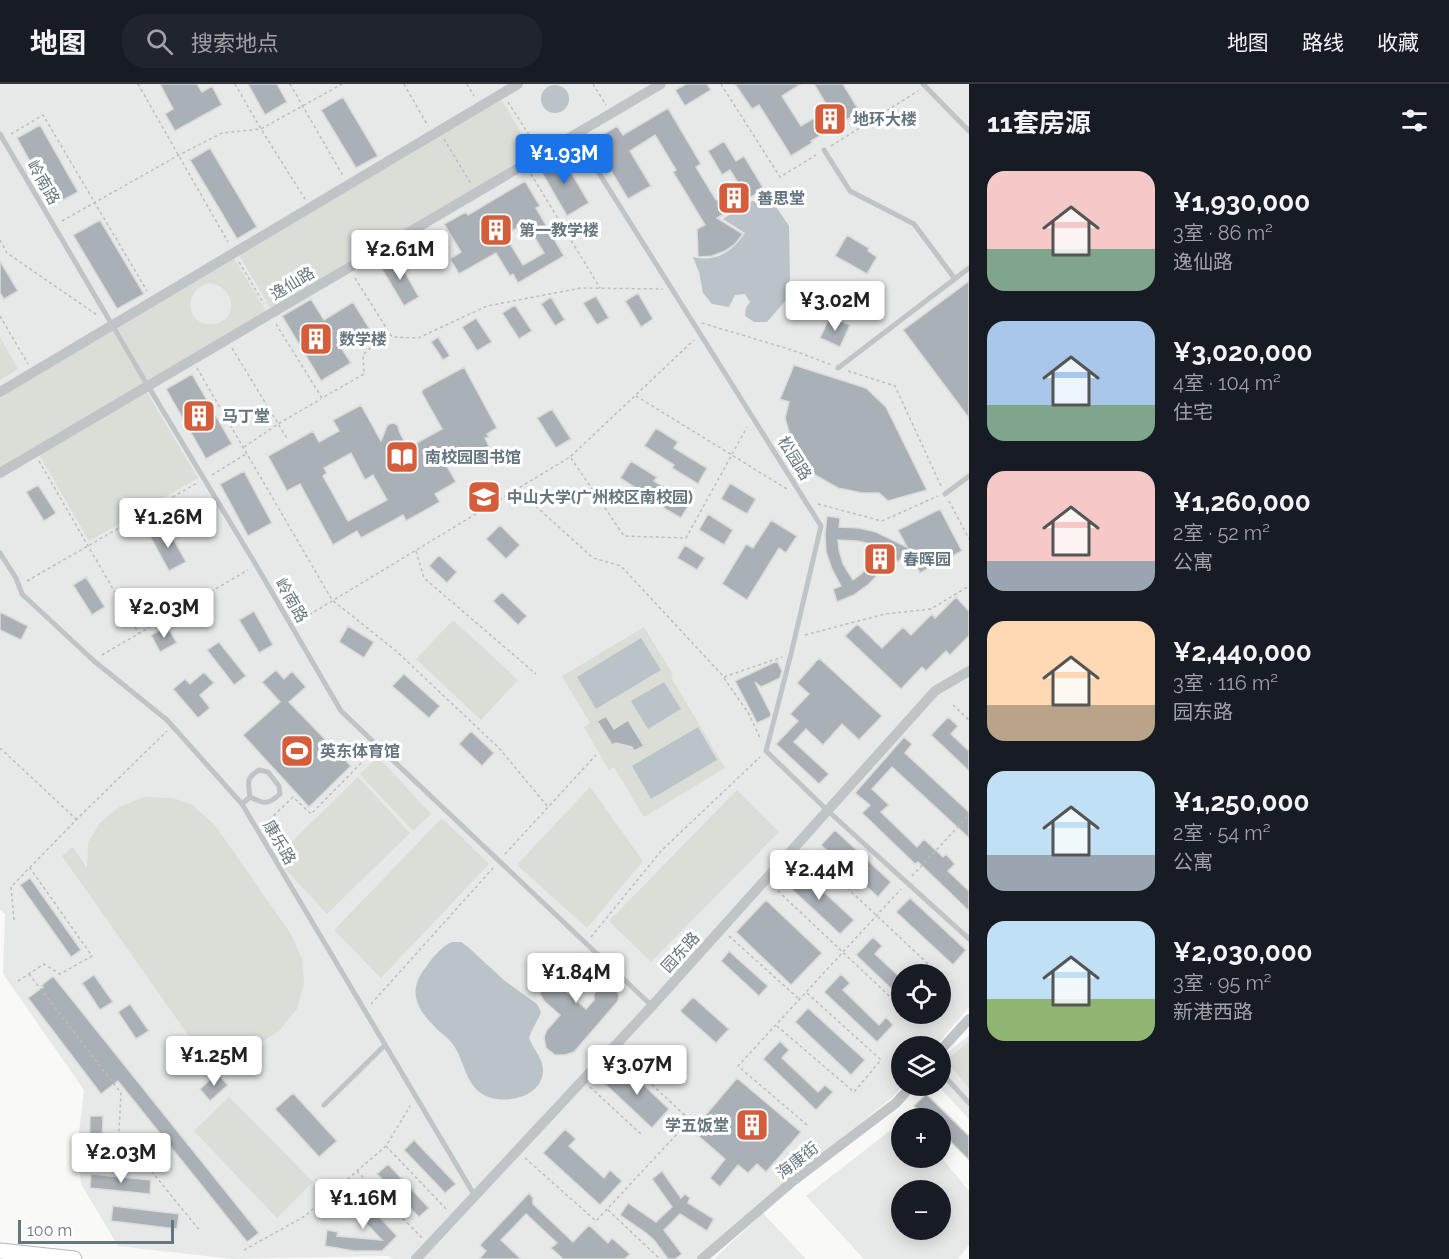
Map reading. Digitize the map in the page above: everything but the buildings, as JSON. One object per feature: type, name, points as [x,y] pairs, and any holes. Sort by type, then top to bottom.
[{"type":"main road","points":[[0,1251],[74,1259]]},
{"type":"street","points":[[0,392],[518,84]]},
{"type":"street","name":"逸仙路","points":[[0,473],[661,84]]},
{"type":"street","name":"园东路","points":[[416,1259],[652,1006],[935,691],[969,671]]},
{"type":"street","points":[[951,1039],[969,1019]]},
{"type":"street","name":"海康街","points":[[702,1259],[794,1181],[902,1096]]},
{"type":"lane","points":[[924,86],[969,131]]},
{"type":"lane","name":"松园路","points":[[575,135],[821,526],[766,751]]},
{"type":"lane","name":"岭南路","points":[[1,137],[341,711],[652,1006]]},
{"type":"lane","points":[[824,150],[850,191],[914,224],[955,279]]},
{"type":"lane","points":[[838,368],[969,268]]},
{"type":"lane","points":[[945,494],[969,476]]},
{"type":"lane","name":"康乐路","points":[[0,552],[16,578],[22,594],[94,660],[167,720],[242,804],[475,1196]]},
{"type":"lane","points":[[766,751],[828,811],[969,939]]},
{"type":"lane","points":[[259,770],[268,772],[279,786],[280,794],[273,801],[262,803],[250,797],[248,783],[250,776],[259,770]]},
{"type":"lane","points":[[242,804],[250,797]]},
{"type":"lane","points":[[324,1105],[384,1045]]},
{"type":"lane","points":[[951,1083],[969,1103]]},
{"type":"path","points":[[138,84],[234,253],[322,398]]},
{"type":"path","points":[[235,84],[310,208]]},
{"type":"path","points":[[290,84],[348,185]]},
{"type":"path","points":[[54,226],[222,133],[261,129],[342,84]]},
{"type":"path","points":[[404,84],[476,193]]},
{"type":"path","points":[[467,84],[480,106]]},
{"type":"path","points":[[593,84],[611,113]]},
{"type":"path","points":[[721,84],[780,177],[924,86]]},
{"type":"path","points":[[503,93],[541,155]]},
{"type":"path","points":[[1,137],[43,115],[153,301]]},
{"type":"path","points":[[525,164],[600,288]]},
{"type":"path","points":[[0,240],[7,253],[112,325]]},
{"type":"path","points":[[348,267],[392,337],[418,338],[487,306],[581,288],[674,290]]},
{"type":"path","points":[[0,316],[33,372]]},
{"type":"path","points":[[693,320],[792,350],[838,368],[895,386],[945,494],[969,539]]},
{"type":"path","points":[[243,447],[364,374],[363,355],[388,330]]},
{"type":"path","points":[[291,625],[570,457],[701,333]]},
{"type":"path","points":[[227,339],[288,440]]},
{"type":"path","points":[[192,360],[332,600],[395,650],[500,748],[548,807]]},
{"type":"path","points":[[570,457],[624,536],[686,538],[753,417]]},
{"type":"path","points":[[34,453],[139,634]]},
{"type":"path","points":[[19,586],[247,454]]},
{"type":"path","points":[[517,489],[593,558],[621,566],[724,677],[749,714],[766,751],[661,851],[586,944]]},
{"type":"path","points":[[416,550],[424,578],[536,674]]},
{"type":"path","points":[[94,660],[256,565]]},
{"type":"path","points":[[795,638],[885,614],[931,609],[969,586]]},
{"type":"path","points":[[724,677],[791,654]]},
{"type":"path","points":[[953,705],[969,720]]},
{"type":"path","points":[[14,920],[10,887],[172,726]]},
{"type":"path","points":[[258,831],[293,797],[311,814],[378,746]]},
{"type":"path","points":[[0,748],[77,819]]},
{"type":"path","points":[[364,1011],[596,755]]},
{"type":"path","points":[[807,1125],[738,1066],[969,815]]},
{"type":"path","points":[[812,855],[928,964]]},
{"type":"path","points":[[18,981],[44,964],[60,974],[92,956],[30,867]]},
{"type":"path","points":[[778,891],[891,998]]},
{"type":"path","points":[[722,929],[800,999]]},
{"type":"path","points":[[29,974],[121,1093],[119,1131],[200,1231]]},
{"type":"path","points":[[776,1025],[854,1092],[881,1059],[806,992]]},
{"type":"path","points":[[517,1151],[596,1221],[690,1120],[613,1048]]},
{"type":"path","points":[[583,1080],[642,1135]]},
{"type":"path","points":[[244,1250],[305,1216],[386,1146],[416,1097]]},
{"type":"path","points":[[386,1146],[455,1218]]},
{"type":"path","points":[[357,1171],[429,1245]]},
{"type":"path","points":[[607,1209],[660,1259]]},
{"type":"shaded area","name":"中山大学(广州校区南校园)","points":[[0,84],[969,84],[969,1007],[944,1036],[891,1036],[891,1096],[893,1097],[813,1161],[698,1259],[393,1259],[389,1256],[233,1259],[118,1246],[81,1184],[78,1141],[84,1090],[3,974],[5,914],[0,910]]},
{"type":"shaded area","points":[[555,85],[565,89],[569,99],[565,109],[555,113],[545,109],[541,99],[545,89]]},
{"type":"shaded area","points":[[501,99],[533,153],[271,309],[239,255]]},
{"type":"shaded area","points":[[752,201],[774,204],[789,226],[790,277],[787,299],[767,322],[754,322],[745,316],[750,302],[745,294],[735,295],[729,307],[712,304],[703,293],[693,257],[716,257],[735,245],[745,233],[723,219]]},
{"type":"shaded area","points":[[233,257],[267,313],[149,383],[116,326]],"holes":[[[209,283],[218,285],[229,296],[231,310],[223,321],[206,324],[193,315],[191,301],[194,293],[200,287]]]},
{"type":"shaded area","points":[[111,329],[145,385],[0,470],[0,396]]},
{"type":"shaded area","points":[[0,337],[18,369],[0,380]]},
{"type":"shaded area","points":[[146,391],[198,478],[89,541],[39,454]]},
{"type":"shaded area","points":[[453,620],[518,680],[481,720],[416,659]]},
{"type":"shaded area","points":[[644,627],[725,768],[644,817],[614,767],[609,770],[584,727],[590,723],[562,676]]},
{"type":"shaded area","points":[[641,638],[661,670],[596,709],[577,677]]},
{"type":"shaded area","points":[[664,682],[681,709],[648,729],[631,701]]},
{"type":"shaded area","points":[[698,727],[717,760],[651,799],[632,766]]},
{"type":"shaded area","points":[[378,757],[431,814],[413,831],[360,774]]},
{"type":"shaded area","points":[[358,777],[410,833],[327,914],[275,858]]},
{"type":"shaded area","points":[[590,787],[643,861],[587,928],[517,865]]},
{"type":"shaded area","points":[[737,790],[779,832],[651,962],[609,921]]},
{"type":"shaded area","points":[[144,797],[173,798],[192,805],[214,824],[291,934],[302,959],[304,983],[297,1009],[279,1031],[257,1045],[231,1047],[210,1040],[222,1057],[210,1066],[62,856],[73,847],[87,868],[88,843],[100,823],[119,807]]},
{"type":"shaded area","points":[[442,818],[489,864],[381,978],[334,930]]},
{"type":"shaded area","points":[[452,942],[461,942],[468,947],[505,981],[537,1004],[541,1012],[529,1038],[540,1058],[543,1071],[541,1081],[526,1095],[506,1100],[495,1099],[477,1090],[469,1079],[455,1048],[427,1019],[418,1005],[416,990],[420,975],[431,960]]},
{"type":"shaded area","points":[[969,1035],[969,1119],[947,1096],[951,1096],[951,1050]]},
{"type":"shaded area","points":[[969,1041],[969,1088],[951,1067],[951,1057]]},
{"type":"shaded area","points":[[229,1097],[313,1182],[277,1218],[194,1131]]},
{"type":"shaded area","points":[[891,1130],[891,1168],[950,1168],[969,1191],[969,1245],[958,1259],[864,1259],[806,1196]]},
{"type":"shaded area","points":[[763,1213],[806,1259],[714,1259]]},
{"type":"place","name":"地环大楼","points":[[830,119]]},
{"type":"place","name":"善思堂","points":[[734,198]]},
{"type":"place","name":"第一教学楼","points":[[496,230]]},
{"type":"place","name":"数学楼","points":[[316,339]]},
{"type":"place","name":"马丁堂","points":[[199,416]]},
{"type":"place","name":"南校园图书馆","points":[[402,457]]},
{"type":"place","name":"中山大学(广州校区南校园)","points":[[484,497]]},
{"type":"place","name":"春晖园","points":[[880,559]]},
{"type":"place","name":"英东体育馆","points":[[297,751]]},
{"type":"place","name":"学五饭堂","points":[[752,1125]]}]
